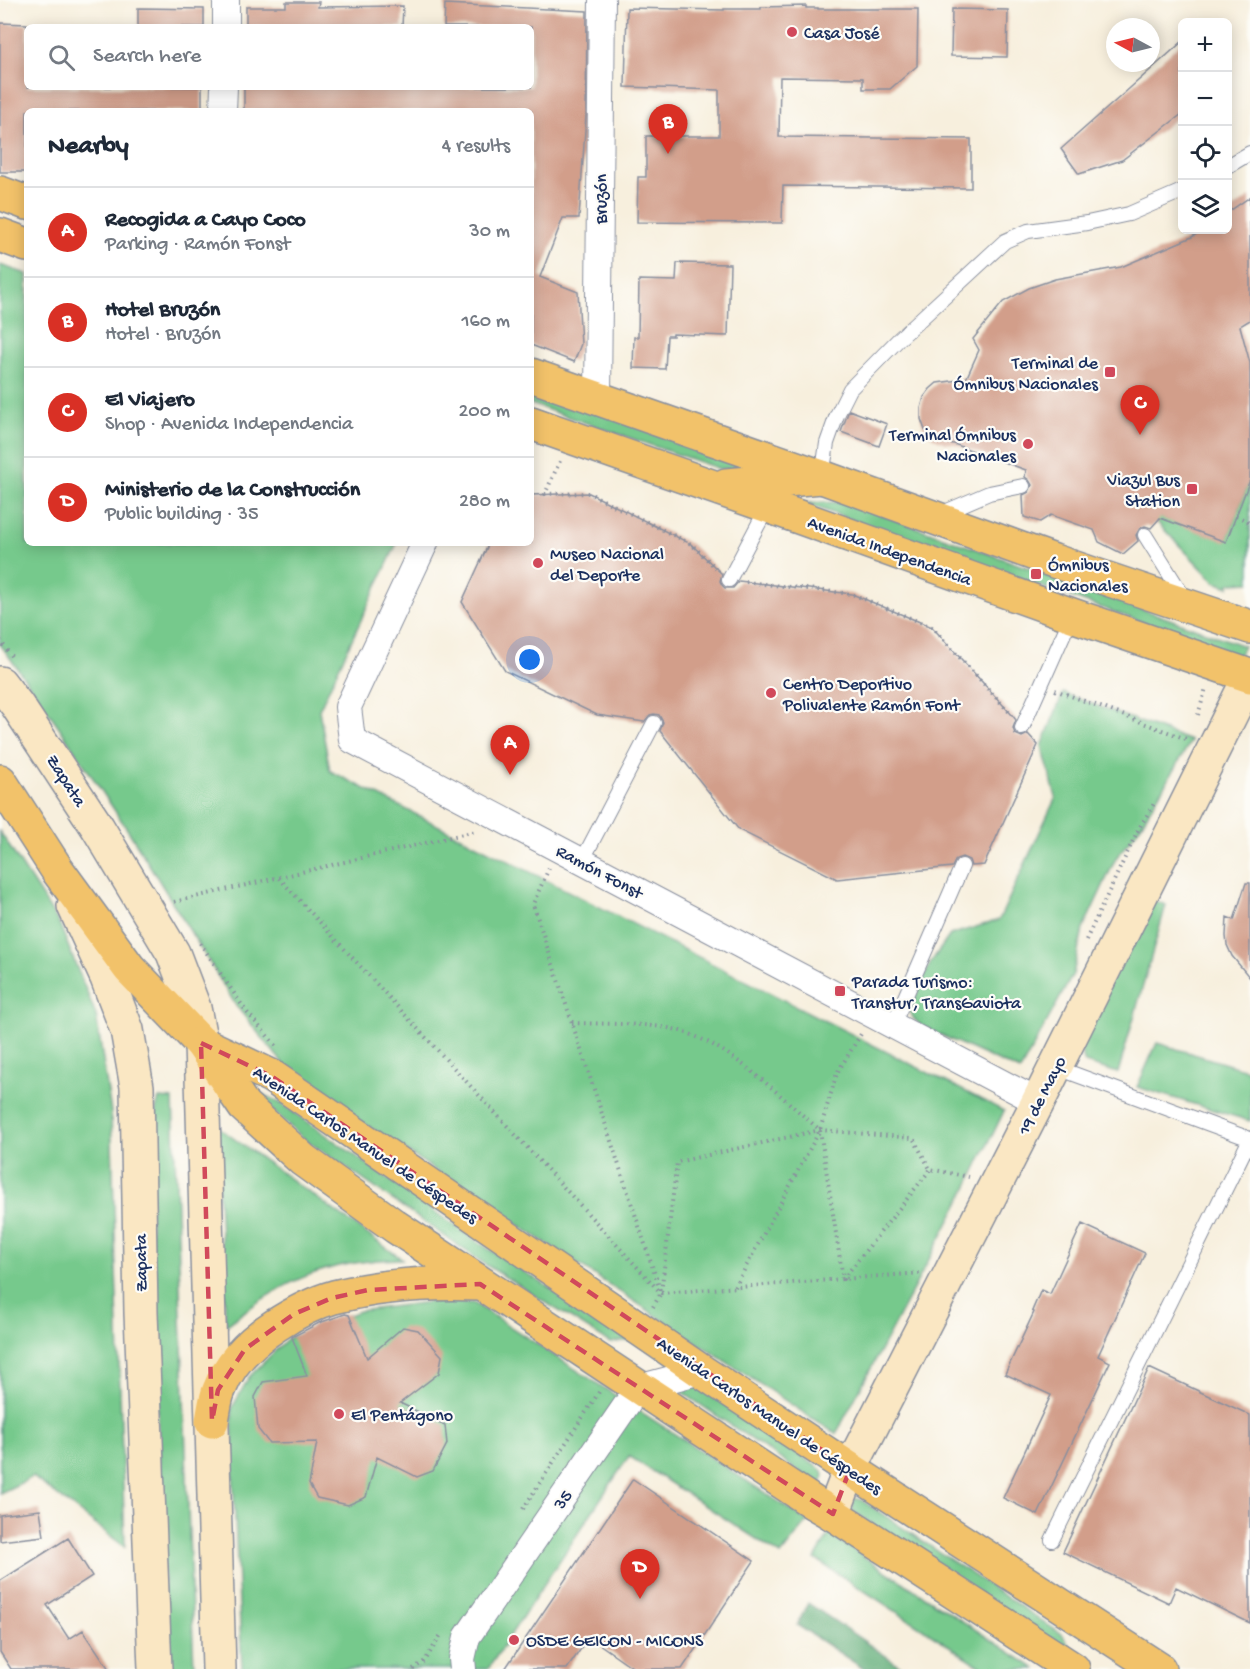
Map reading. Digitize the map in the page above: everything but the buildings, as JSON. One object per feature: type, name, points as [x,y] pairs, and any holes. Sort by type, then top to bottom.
[{"type":"main road","points":[[0,193],[24,202]]},
{"type":"main road","points":[[0,235],[24,244]]},
{"type":"main road","points":[[534,376],[1054,561],[1250,627]]},
{"type":"main road","name":"Avenida Independencia","points":[[534,424],[1250,676]]},
{"type":"main road","points":[[714,487],[822,477]]},
{"type":"main road","name":"Zapata","points":[[6,671],[17,705],[99,828],[173,953],[194,1008],[201,1043],[219,1669]]},
{"type":"main road","name":"19 de Mayo","points":[[833,1514],[850,1469],[1038,1102],[1250,676]]},
{"type":"main road","name":"Zapata","points":[[0,781],[58,871],[129,968],[201,1043]]},
{"type":"main road","name":"Zapata","points":[[58,871],[107,978],[127,1030],[137,1087],[141,1313],[155,1669]]},
{"type":"main road","name":"Avenida Carlos Manuel de Céspedes","points":[[201,1043],[244,1106],[303,1160],[396,1227],[814,1503],[1073,1669]]},
{"type":"main road","name":"Avenida Carlos Manuel de Céspedes","points":[[201,1043],[271,1076],[639,1329],[1159,1669]]},
{"type":"main road","points":[[212,1421],[218,1390],[245,1349],[258,1336],[294,1314],[332,1298],[368,1290],[413,1284],[480,1284]]},
{"type":"main road","points":[[1086,1623],[1118,1669]]},
{"type":"street","points":[[226,0],[226,24]]},
{"type":"street","name":"Bruzón","points":[[598,397],[602,0]]},
{"type":"street","points":[[223,108],[224,90]]},
{"type":"street","name":"Ramón Fonst","points":[[424,546],[348,707],[352,740],[1038,1102]]},
{"type":"street","points":[[626,1379],[702,1371]]},
{"type":"street","name":"35","points":[[463,1669],[462,1659],[467,1637],[626,1379]]},
{"type":"lane","points":[[1232,163],[1250,153]]},
{"type":"lane","points":[[822,477],[827,443],[850,389],[899,339],[1005,241],[1028,231],[1087,223],[1129,214],[1178,193]]},
{"type":"lane","points":[[933,517],[989,492],[1023,486]]},
{"type":"lane","points":[[729,580],[768,506]]},
{"type":"lane","points":[[1144,535],[1189,606]]},
{"type":"lane","points":[[1022,728],[1072,615]]},
{"type":"lane","points":[[582,861],[654,723]]},
{"type":"lane","points":[[883,1020],[962,866]]},
{"type":"lane","points":[[1052,1540],[1250,1139],[1055,1067]]},
{"type":"path","points":[[561,459],[545,494],[589,493],[691,544],[729,580],[852,594],[932,627],[1013,716],[1018,707]]},
{"type":"path","points":[[1236,516],[1250,522]]},
{"type":"path","points":[[0,640],[6,671]]},
{"type":"path","points":[[1197,718],[1207,683]]},
{"type":"path","points":[[1041,685],[1191,741]]},
{"type":"path","points":[[147,908],[510,823]]},
{"type":"path","points":[[558,848],[533,904],[661,1293]]},
{"type":"path","points":[[279,878],[661,1293]]},
{"type":"path","points":[[199,942],[246,1011],[284,1056]]},
{"type":"path","points":[[735,1287],[820,1130],[837,1073],[883,1020]]},
{"type":"path","points":[[572,1023],[672,1029],[697,1037],[738,1061],[820,1130],[843,1279]]},
{"type":"path","points":[[639,1329],[661,1293],[677,1162],[820,1130],[913,1138],[930,1169],[977,1179]]},
{"type":"path","points":[[843,1279],[930,1169]]},
{"type":"path","points":[[661,1293],[928,1273],[945,1281]]},
{"type":"path","points":[[522,1511],[626,1379]]},
{"type":"path","points":[[412,1669],[425,1660],[444,1631]]},
{"type":"highlighted area","points":[[201,1043],[271,1076],[850,1469],[833,1514],[480,1284],[368,1290],[332,1298],[294,1314],[245,1349],[218,1390],[212,1421]]},
{"type":"green space","points":[[0,265],[24,273],[24,546],[396,546],[319,710],[330,771],[1004,1111],[966,1190],[836,1434],[295,1078],[237,1007],[129,832],[0,644]]},
{"type":"green space","points":[[534,390],[760,469],[720,469],[534,405]]},
{"type":"green space","points":[[1250,480],[1250,582],[1229,583],[1229,587],[1215,582],[1148,513],[1226,541]]},
{"type":"green space","points":[[846,502],[1244,646],[1239,656],[804,503]]},
{"type":"green space","points":[[1063,693],[1191,741],[1139,828],[1116,858],[1083,929],[1073,974],[1020,1071],[923,1027],[914,1019],[909,1010],[931,962],[950,935],[999,920],[1056,797],[1042,746]]},
{"type":"green space","points":[[0,832],[59,923],[96,1015],[111,1112],[125,1547],[33,1477],[0,1493]]},
{"type":"green space","points":[[1150,899],[1166,905],[1118,1073],[1085,1063],[1078,1043]]},
{"type":"green space","points":[[1157,1043],[1250,1071],[1250,1121],[1137,1087]]},
{"type":"green space","points":[[244,1085],[282,1104],[482,1245],[632,1340],[610,1343],[488,1266],[303,1138]]},
{"type":"green space","points":[[159,1098],[173,1099],[194,1669],[167,1669],[148,1139]]},
{"type":"green space","points":[[215,1125],[402,1259],[352,1263],[308,1276],[267,1296],[226,1326]]},
{"type":"green space","points":[[437,1301],[474,1303],[808,1521],[781,1555],[629,1456],[488,1669],[242,1669],[232,1408],[249,1377],[287,1339],[359,1311]]},
{"type":"green space","points":[[700,1387],[823,1471],[824,1476],[821,1483],[816,1483],[679,1390]]},
{"type":"green space","points":[[854,1498],[861,1500],[1063,1635],[1074,1656],[852,1511]]},
{"type":"green space","points":[[829,1534],[1036,1669],[985,1669],[815,1559]]},
{"type":"green space","points":[[808,1603],[905,1669],[864,1669],[797,1625]]},
{"type":"place","name":"Casa José","points":[[792,32]]},
{"type":"place","name":"Hotel Bruzón","points":[[668,154]]},
{"type":"place","name":"Terminal de Ómnibus Nacionales","points":[[1110,372]]},
{"type":"place","name":"El Viajero","points":[[1140,435]]},
{"type":"place","name":"Terminal Ómnibus Nacionales","points":[[1028,444]]},
{"type":"place","name":"Viazul Bus Station","points":[[1192,489]]},
{"type":"place","name":"Museo Nacional del Deporte","points":[[538,563]]},
{"type":"place","name":"Ómnibus Nacionales","points":[[1036,574]]},
{"type":"place","name":"Centro Deportivo Polivalente Ramón Font","points":[[771,693]]},
{"type":"place","name":"Recogida a Cayo Coco","points":[[510,775]]},
{"type":"place","name":"Parada Turismo: Transtur, TransGaviota","points":[[840,991]]},
{"type":"place","name":"El Pentágono","points":[[339,1414]]},
{"type":"place","name":"Ministerio de la Construcción","points":[[640,1599]]},
{"type":"place","name":"OSDE GEICON - MICONS","points":[[514,1640]]}]
